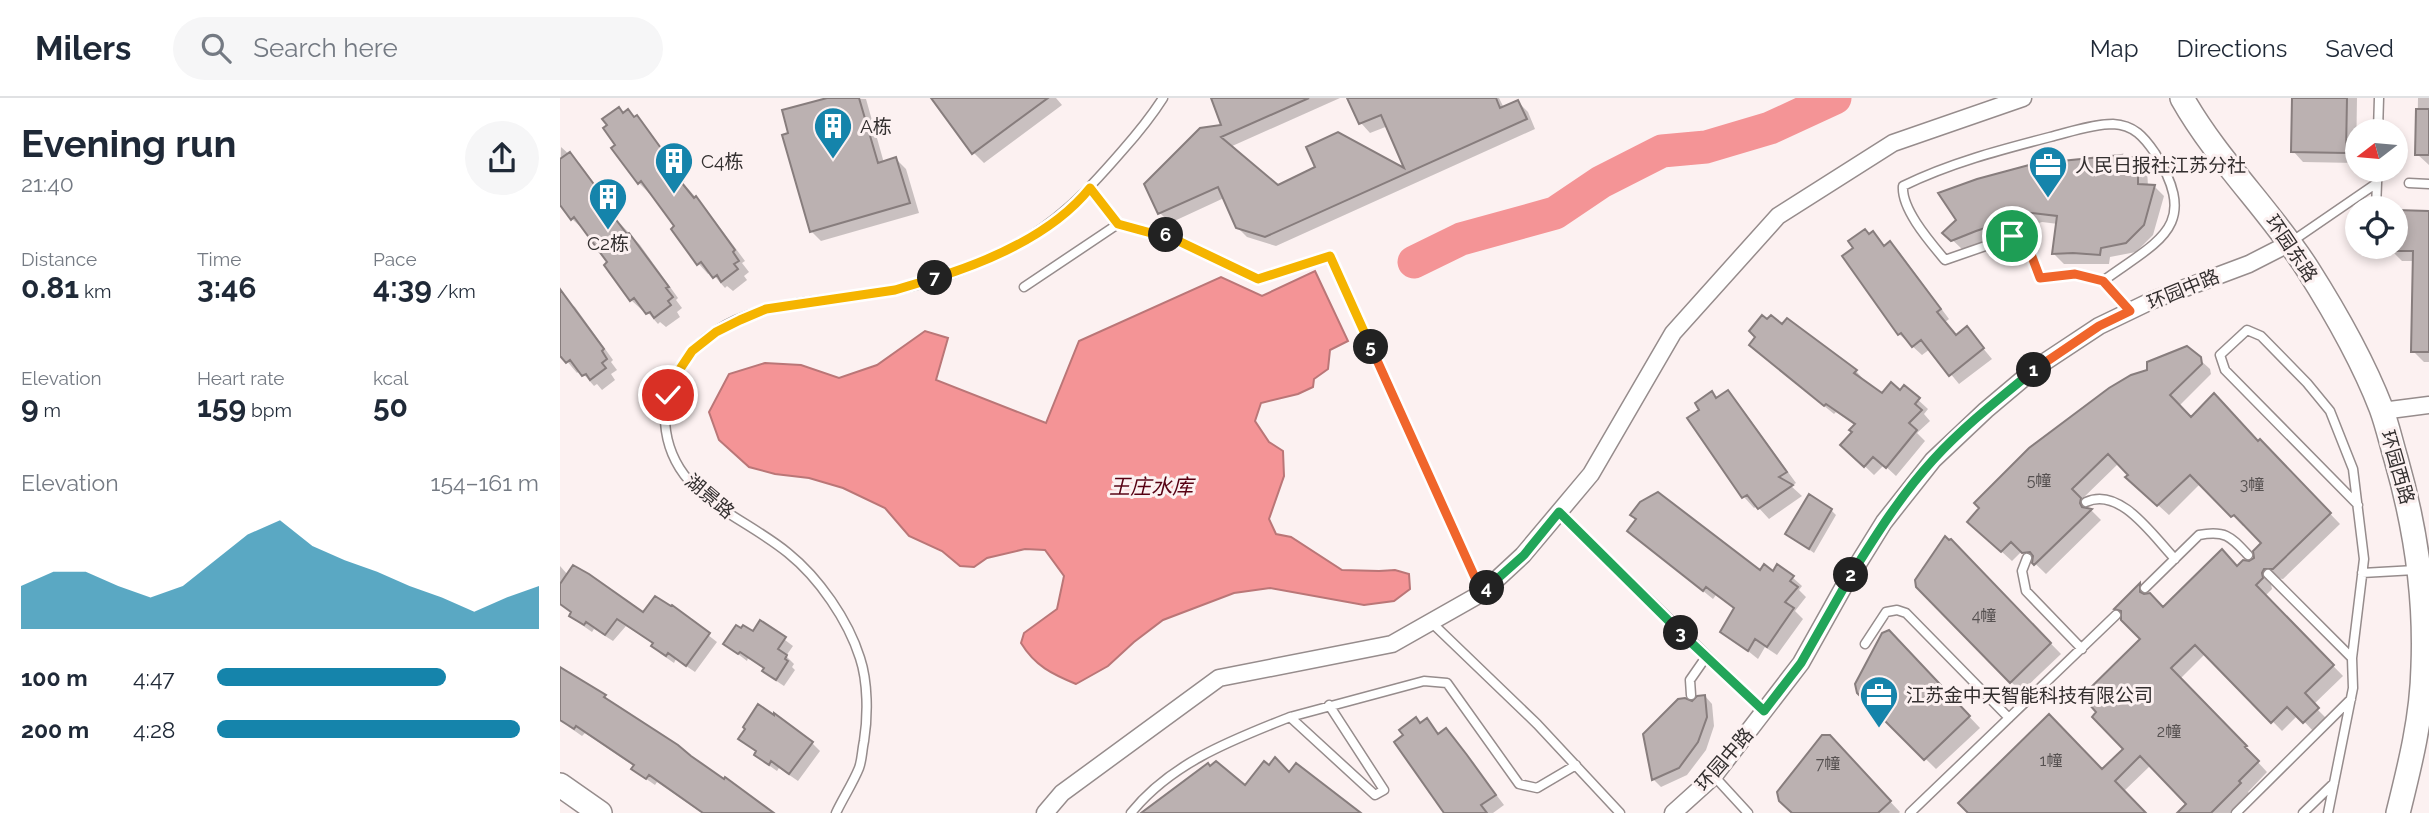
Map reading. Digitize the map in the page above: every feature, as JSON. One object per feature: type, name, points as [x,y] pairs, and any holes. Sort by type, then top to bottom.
[{"type":"street","points":[[1045,813],[1062,793],[1219,678],[1392,644],[1482,593],[1524,555],[1591,474],[1673,333],[1778,216],[1893,144],[2023,98]]},
{"type":"street","name":"环园东路","points":[[2182,98],[2231,170],[2272,217],[2290,243],[2340,323],[2382,411]]},
{"type":"street","name":"环园中路","points":[[1673,813],[1714,776],[1801,663],[1884,522],[1933,460],[1986,410],[2037,367],[2099,326],[2153,300],[2249,264],[2290,243]]},
{"type":"street","points":[[2382,411],[2429,405]]},
{"type":"street","name":"环园西路","points":[[2382,411],[2411,511],[2423,591],[2423,670],[2414,747],[2398,813]]},
{"type":"street","points":[[560,785],[600,813]]},
{"type":"lane","name":"湖景路","points":[[836,813],[860,766],[862,754],[868,715],[861,658],[842,618],[817,580],[787,552],[716,505],[691,484],[676,465],[664,421],[668,395],[678,372],[692,351],[716,332],[766,309],[895,290],[953,272],[998,254],[1044,229],[1090,188],[1153,115],[1163,98]]},
{"type":"lane","points":[[2378,119],[2379,98]]},
{"type":"lane","points":[[2103,281],[2168,231],[2176,211],[2172,184],[2146,139],[2131,127],[2111,124],[2082,129],[1992,152],[1903,186],[1902,196],[1926,238],[1945,260],[2023,233],[2040,278],[2075,274],[2103,281],[2130,311]]},
{"type":"lane","points":[[2290,243],[2377,183]]},
{"type":"lane","points":[[2376,196],[2377,183]]},
{"type":"lane","points":[[2409,183],[2429,184]]},
{"type":"lane","points":[[1090,188],[1118,224],[1171,236],[1258,279],[1330,256],[1482,593]]},
{"type":"lane","points":[[1024,287],[1118,224]]},
{"type":"lane","points":[[2328,813],[2353,688],[2353,658],[2364,559],[2358,505],[2353,469],[2330,411],[2261,336],[2247,330],[2220,355],[2225,370],[2358,505]]},
{"type":"lane","points":[[2085,502],[2107,498],[2124,506],[2175,559]]},
{"type":"lane","points":[[1559,512],[1764,711]]},
{"type":"lane","points":[[2145,588],[2199,536],[2211,533],[2228,535],[2248,555]]},
{"type":"lane","points":[[2027,558],[2022,571],[2026,591],[2081,649]]},
{"type":"lane","points":[[2362,573],[2420,570]]},
{"type":"lane","points":[[2268,574],[2353,658]]},
{"type":"lane","points":[[1866,644],[1886,612],[1896,610],[1906,613],[2009,718]]},
{"type":"lane","points":[[1910,813],[2116,615]]},
{"type":"lane","points":[[1431,622],[1537,724],[1620,813]]},
{"type":"lane","points":[[1691,695],[1690,680],[1706,657]]},
{"type":"lane","points":[[1131,813],[1184,765],[1225,743],[1290,717],[1424,681],[1447,683],[1519,784],[1537,788],[1576,765]]},
{"type":"lane","points":[[2236,813],[2351,699]]},
{"type":"lane","points":[[1290,717],[1375,795],[1384,790],[1329,705]]},
{"type":"lane","points":[[1714,776],[1748,813]]},
{"type":"lane","points":[[2303,813],[2335,782]]},
{"type":"lane","points":[[1919,804],[1928,813]]},
{"type":"water","name":"王庄水库","points":[[1315,271],[1348,341],[1330,350],[1328,369],[1314,379],[1313,387],[1298,394],[1261,403],[1255,421],[1269,442],[1283,451],[1284,476],[1269,519],[1276,534],[1291,537],[1342,570],[1395,570],[1409,574],[1410,589],[1394,601],[1364,605],[1270,588],[1234,593],[1163,620],[1108,666],[1076,684],[1045,668],[1032,658],[1021,643],[1024,633],[1057,609],[1064,576],[1045,550],[1025,549],[987,558],[974,567],[960,566],[942,551],[909,536],[885,508],[843,488],[809,478],[775,474],[749,467],[719,440],[709,412],[729,374],[765,363],[801,365],[839,378],[877,365],[925,331],[948,338],[936,380],[1046,423],[1079,341],[1221,277],[1262,296]]},
{"type":"building","name":"A栋","points":[[827,98],[859,98],[878,163],[896,157],[910,203],[810,232],[782,135],[788,133],[782,110]]},
{"type":"building","points":[[931,98],[1048,98],[972,154]]},
{"type":"building","points":[[1211,98],[1309,98],[1221,137],[1278,185],[1315,167],[1306,147],[1338,132],[1404,168],[1381,115],[1359,124],[1347,98],[1496,98],[1500,108],[1518,100],[1527,119],[1265,237],[1236,228],[1218,187],[1158,214],[1144,184],[1200,128],[1221,125]]},
{"type":"building","points":[[2292,98],[2347,98],[2345,153],[2291,152]]},
{"type":"building","name":"C4栋","points":[[619,107],[623,113],[628,109],[634,117],[637,115],[676,169],[673,172],[694,198],[696,196],[735,250],[733,252],[739,261],[734,264],[738,269],[721,282],[717,275],[713,278],[701,262],[697,265],[671,229],[674,226],[641,181],[638,184],[611,148],[615,145],[603,128],[607,125],[602,119]]},
{"type":"building","points":[[2416,109],[2429,109],[2429,155],[2415,155]]},
{"type":"building","name":"C2栋","points":[[570,152],[610,206],[607,208],[669,287],[666,288],[673,297],[668,301],[671,305],[654,318],[650,312],[646,314],[634,298],[630,301],[604,265],[607,262],[574,217],[571,220],[560,205],[560,159]]},
{"type":"building","points":[[2122,155],[2121,158],[2138,157],[2138,184],[2155,185],[2144,225],[2126,243],[2101,248],[2100,255],[2052,254],[2057,216],[2031,213],[1951,241],[1942,233],[1956,220],[1938,193],[2029,165],[2030,169],[2061,161]]},
{"type":"building","points":[[2408,210],[2429,211],[2429,352],[2411,352],[2413,251],[2408,251]]},
{"type":"building","points":[[1865,229],[1869,234],[1873,231],[1884,246],[1890,241],[1941,309],[1937,312],[1956,335],[1967,326],[1984,348],[1949,376],[1921,340],[1912,347],[1901,333],[1898,335],[1842,256],[1853,248],[1848,241]]},
{"type":"building","points":[[560,289],[604,349],[602,351],[607,359],[602,363],[606,368],[590,380],[586,374],[582,376],[570,360],[566,363],[560,356]]},
{"type":"building","points":[[1762,315],[1767,319],[1771,315],[1782,324],[1787,318],[1857,370],[1854,373],[1882,393],[1891,382],[1900,390],[1904,385],[1920,398],[1915,404],[1922,410],[1909,423],[1917,430],[1886,468],[1873,457],[1864,467],[1840,445],[1852,432],[1849,430],[1855,424],[1826,404],[1824,406],[1749,345],[1755,337],[1749,331]]},
{"type":"building","points":[[2187,346],[2201,357],[2202,364],[2170,395],[2191,417],[2214,393],[2331,513],[2273,569],[2264,569],[2263,578],[2256,585],[2334,665],[2305,693],[2319,708],[2303,723],[2287,707],[2271,723],[2195,645],[2171,668],[2259,761],[2211,813],[2177,813],[2186,804],[2140,756],[2115,781],[2146,813],[1968,813],[1958,803],[2049,714],[2102,769],[2123,749],[2092,717],[2096,712],[2082,696],[2140,639],[2121,620],[2121,611],[2114,609],[2140,583],[2140,592],[2150,593],[2163,607],[2222,549],[2237,566],[2243,560],[2254,558],[2253,551],[2261,543],[2190,475],[2157,506],[2125,477],[2128,475],[2108,454],[2072,489],[2081,498],[2082,507],[2092,509],[2034,565],[2030,552],[2022,553],[2011,542],[2001,552],[1967,522],[1979,508],[1974,503],[2029,448],[2109,388],[2131,375],[2147,370],[2147,362]]},
{"type":"building","points":[[1728,390],[1787,472],[1779,477],[1793,485],[1758,509],[1747,495],[1742,498],[1687,418],[1699,410],[1695,403],[1712,391],[1716,398]]},
{"type":"building","points":[[1658,492],[1760,570],[1764,564],[1773,571],[1777,564],[1794,576],[1790,581],[1798,587],[1785,602],[1794,608],[1767,647],[1755,639],[1748,651],[1720,632],[1734,608],[1706,587],[1703,591],[1627,531],[1636,519],[1630,515],[1640,502]]},
{"type":"building","points":[[1809,494],[1832,509],[1809,549],[1785,534]]},
{"type":"building","points":[[1945,536],[1951,539],[2051,643],[2010,683],[1916,587],[1915,580]]},
{"type":"building","points":[[573,565],[643,612],[655,596],[710,633],[686,666],[668,653],[666,656],[651,646],[653,643],[617,619],[605,635],[586,622],[584,625],[569,616],[571,612],[560,604],[560,584]]},
{"type":"building","points":[[760,620],[786,637],[778,649],[787,655],[785,659],[788,661],[776,680],[762,671],[764,668],[723,644],[736,625],[741,628],[743,625],[753,631]]},
{"type":"building","points":[[1889,630],[1970,716],[1924,760],[1857,693],[1855,684],[1882,633]]},
{"type":"building","points":[[560,667],[606,695],[604,697],[678,745],[724,779],[725,777],[774,813],[703,813],[649,775],[646,779],[631,769],[634,765],[576,726],[574,729],[560,720]]},
{"type":"building","points":[[1705,695],[1707,717],[1698,742],[1679,768],[1652,780],[1643,734],[1678,699],[1692,701],[1697,696]]},
{"type":"building","points":[[758,704],[813,742],[789,774],[771,761],[769,765],[754,755],[756,751],[738,739]]},
{"type":"building","points":[[1416,717],[1420,723],[1427,718],[1438,734],[1446,728],[1467,755],[1496,795],[1481,805],[1487,813],[1444,813],[1394,742],[1403,735],[1399,730]]},
{"type":"building","points":[[1822,735],[1830,735],[1891,801],[1878,813],[1792,813],[1779,801],[1777,792]]},
{"type":"building","points":[[1275,757],[1289,772],[1296,763],[1361,813],[1141,813],[1208,763],[1210,766],[1216,761],[1245,785],[1264,761],[1269,765]]},
{"type":"waterway","points":[[1414,262],[1461,239],[1555,213],[1601,182],[1662,151],[1706,147],[1770,128],[1835,98]]},
{"type":"place","name":"A栋","points":[[833,160]]},
{"type":"place","name":"C4栋","points":[[674,195]]},
{"type":"place","name":"人民日报社江苏分社","points":[[2048,199]]},
{"type":"place","name":"C2栋","points":[[608,231]]},
{"type":"place","name":"江苏金中天智能科技有限公司","points":[[1879,729]]},
{"type":"route","points":[[668,395],[678,372],[692,351],[716,332],[766,309],[895,290],[953,272],[998,254],[1044,229],[1090,188],[1118,224],[1171,236],[1258,279],[1330,256],[1482,593],[1524,555],[1559,512],[1676,629],[1764,711],[1801,663],[1884,522],[1933,460],[2037,367],[2099,326],[2130,311],[2103,281],[2075,274],[2040,278],[2023,233],[2012,236]]}]
